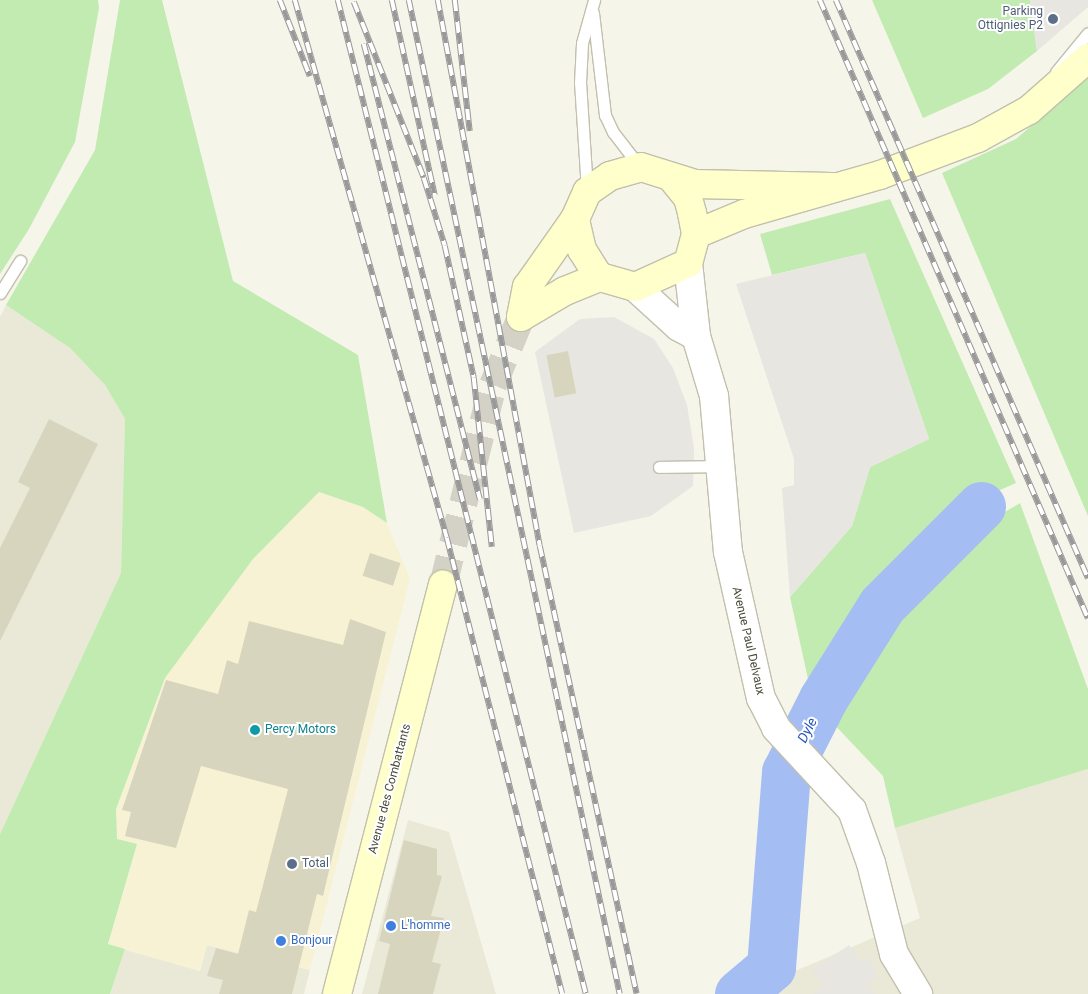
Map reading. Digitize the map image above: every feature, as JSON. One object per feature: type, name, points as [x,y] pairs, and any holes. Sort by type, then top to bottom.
[{"type":"main road","points":[[696,234],[744,214],[832,187],[880,175],[955,148],[1029,110],[1088,58]]},
{"type":"main road","points":[[670,177],[688,198],[696,234],[688,264],[635,287],[599,277],[564,291],[521,317],[527,287],[575,219],[587,192],[610,176],[641,167],[695,184],[832,187]]},
{"type":"main road","points":[[575,219],[582,250],[599,277]]},
{"type":"main road","name":"Avenue des Combattants","points":[[337,994],[443,585]]},
{"type":"street","name":"Avenue Paul Delvaux","points":[[688,264],[696,336],[714,396],[722,466],[728,552],[761,698],[776,728],[837,791],[852,810],[871,863],[894,954],[918,994]]},
{"type":"street","points":[[635,287],[679,327],[696,336]]},
{"type":"lane","points":[[593,4],[605,115],[613,132],[641,167]]},
{"type":"lane","points":[[587,192],[580,83],[582,43],[593,4]]},
{"type":"lane","points":[[1029,110],[1088,33]]},
{"type":"lane","points":[[0,293],[20,261]]},
{"type":"lane","points":[[659,467],[722,466]]},
{"type":"shaded area","name":"Parking Ottignies P2","points":[[1030,0],[1088,0],[1088,7],[1037,51]]},
{"type":"shaded area","points":[[865,253],[929,439],[870,467],[852,526],[790,597],[782,488],[794,485],[794,459],[736,284]]},
{"type":"shaded area","points":[[6,305],[70,348],[105,385],[125,419],[121,573],[0,834],[0,317]]},
{"type":"shaded area","points":[[614,317],[654,339],[673,368],[687,405],[694,448],[693,486],[651,516],[574,533],[535,352],[580,319]]},
{"type":"shaded area","points":[[319,492],[363,507],[387,523],[410,579],[310,970],[207,945],[200,971],[108,945],[137,845],[116,839],[116,809],[165,678],[253,559]]},
{"type":"shaded area","points":[[1088,769],[1088,994],[741,994],[920,918],[895,828]]},
{"type":"shaded area","points":[[408,820],[449,832],[496,994],[362,994]]},
{"type":"shaded area","points":[[207,945],[310,970],[304,994],[110,994],[125,949],[200,971]]},
{"type":"shaded area","points":[[849,945],[861,963],[869,958],[878,979],[867,982],[875,994],[813,994],[823,987],[812,970]]},
{"type":"green space","points":[[0,0],[98,0],[99,8],[75,142],[29,229],[0,274]]},
{"type":"green space","points":[[120,0],[162,0],[233,281],[358,355],[387,523],[363,507],[319,492],[253,559],[165,678],[116,809],[117,839],[137,844],[108,944],[125,949],[110,994],[0,994],[0,834],[121,573],[125,419],[105,385],[70,348],[6,305],[95,150]]},
{"type":"green space","points":[[872,0],[1030,0],[1037,51],[988,89],[923,118]]},
{"type":"green space","points":[[1088,77],[1088,516],[942,173],[1016,139]]},
{"type":"green space","points":[[890,199],[1016,483],[973,502],[875,601],[812,697],[790,597],[852,526],[870,467],[929,439],[865,253],[772,275],[760,234]]},
{"type":"green space","points":[[1020,503],[1088,689],[1088,769],[895,828],[883,776],[830,720],[906,594],[973,531]]},
{"type":"building","points":[[568,351],[576,393],[555,397],[546,355]]},
{"type":"building","points":[[49,419],[98,444],[0,641],[0,548],[30,488],[18,482]]},
{"type":"building","points":[[370,553],[400,563],[393,586],[363,576]]},
{"type":"building","name":"Percy Motors","points":[[350,619],[386,632],[323,896],[317,894],[292,994],[219,994],[223,980],[207,976],[216,948],[238,954],[249,910],[256,912],[288,789],[201,766],[176,848],[125,836],[131,812],[122,810],[166,680],[218,694],[227,660],[238,664],[249,621],[343,645]]},
{"type":"building","points":[[404,840],[437,849],[437,875],[442,876],[431,916],[444,918],[432,962],[441,964],[433,994],[378,994],[390,944],[379,941]]},
{"type":"waterway","name":"Dyle","points":[[739,994],[771,967],[786,772],[823,699],[882,605],[981,506]]},
{"type":"tunnel","points":[[443,585],[493,385],[521,317]]},
{"type":"railway","points":[[280,0],[310,76]]},
{"type":"railway","points":[[295,0],[447,538],[562,994]]},
{"type":"railway","points":[[338,0],[586,994]]},
{"type":"railway","points":[[392,0],[435,195]]},
{"type":"railway","points":[[409,0],[620,994]]},
{"type":"railway","points":[[438,0],[540,546],[637,994]]},
{"type":"railway","points":[[455,0],[470,131]]},
{"type":"railway","points":[[820,0],[1088,618]]},
{"type":"railway","points":[[836,0],[1088,578]]},
{"type":"railway","points":[[354,2],[424,178],[445,246],[474,378],[492,547]]},
{"type":"railway","points":[[364,44],[480,499]]},
{"type":"place","name":"Parking Ottignies P2","points":[[1053,19]]},
{"type":"place","name":"Percy Motors","points":[[255,730]]},
{"type":"place","name":"Total","points":[[292,864]]},
{"type":"place","name":"L'homme","points":[[391,926]]},
{"type":"place","name":"Bonjour","points":[[281,941]]}]
